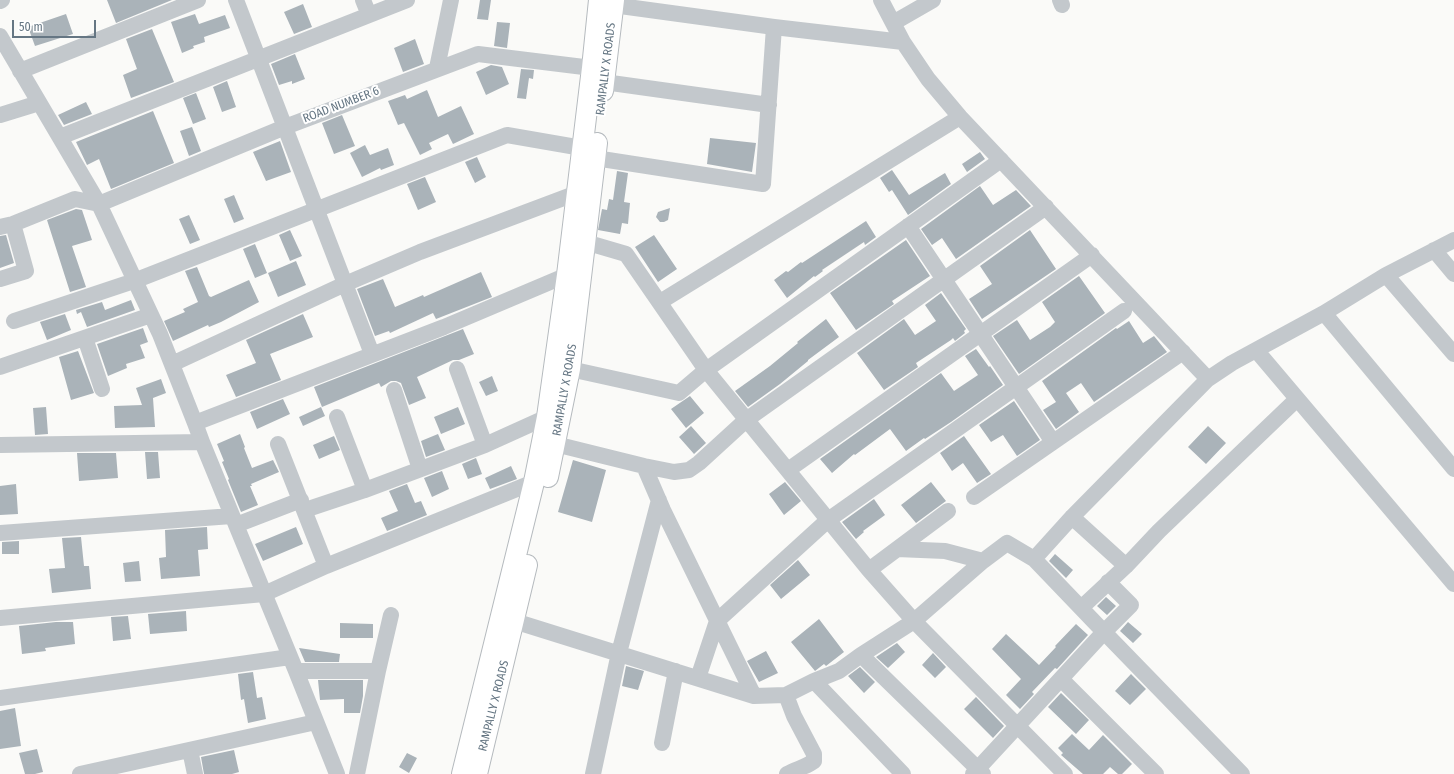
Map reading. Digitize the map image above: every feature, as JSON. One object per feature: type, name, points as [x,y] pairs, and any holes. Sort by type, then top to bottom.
[{"type":"main road","points":[[462,774],[534,482],[547,417],[577,193],[589,153],[598,75],[609,2]]},
{"type":"main road","name":"RAMPALLY X ROADS","points":[[477,774],[555,444],[570,369],[585,242],[589,153]]},
{"type":"street","points":[[20,71],[198,0]]},
{"type":"street","points":[[236,0],[372,354]]},
{"type":"street","points":[[363,0],[369,15]]},
{"type":"street","points":[[60,138],[407,0]]},
{"type":"street","points":[[437,68],[451,0]]},
{"type":"street","points":[[882,0],[903,42],[928,79],[960,117],[1208,379]]},
{"type":"street","points":[[893,23],[933,0]]},
{"type":"street","points":[[609,2],[774,27],[903,42]]},
{"type":"street","points":[[14,321],[134,281],[507,135],[589,153],[764,184],[774,27]]},
{"type":"street","points":[[0,36],[99,204],[151,315],[337,774]]},
{"type":"street","name":"ROAD NUMBER 6","points":[[99,204],[285,127],[437,68],[478,54],[769,105]]},
{"type":"street","points":[[0,115],[39,103]]},
{"type":"street","points":[[660,302],[960,117]]},
{"type":"street","points":[[570,369],[680,393],[706,370],[1001,160]]},
{"type":"street","points":[[172,364],[345,284],[420,252],[577,193]]},
{"type":"street","points":[[0,279],[26,271],[7,226],[75,199],[99,204]]},
{"type":"street","points":[[555,444],[674,472],[689,470],[699,463],[746,420],[1046,207]]},
{"type":"street","points":[[908,226],[1054,442]]},
{"type":"street","points":[[1034,558],[1072,517],[1208,379],[1232,363],[1324,313],[1386,275],[1454,240]]},
{"type":"street","points":[[585,242],[626,254],[706,370],[869,570],[914,621],[1065,774]]},
{"type":"street","points":[[1434,250],[1454,274]]},
{"type":"street","points":[[788,470],[1092,255]]},
{"type":"street","points":[[195,423],[444,327],[567,275]]},
{"type":"street","points":[[1386,275],[1454,354]]},
{"type":"street","points":[[698,678],[717,621],[828,520],[1124,311]]},
{"type":"street","points":[[1324,313],[1454,469]]},
{"type":"street","points":[[0,367],[151,315]]},
{"type":"street","points":[[85,338],[102,389]]},
{"type":"street","points":[[1256,350],[1454,584]]},
{"type":"street","points":[[974,497],[1183,352]]},
{"type":"street","points":[[456,369],[485,445]]},
{"type":"street","points":[[394,390],[420,469]]},
{"type":"street","points":[[1081,608],[1126,566],[1159,531],[1297,398]]},
{"type":"street","points":[[337,417],[365,490]]},
{"type":"street","points":[[0,533],[234,520],[365,490],[485,445],[547,417]]},
{"type":"street","points":[[0,445],[202,442]]},
{"type":"street","points":[[278,444],[326,566]]},
{"type":"street","points":[[644,466],[754,696]]},
{"type":"street","points":[[0,618],[264,594],[326,566],[534,482]]},
{"type":"street","points":[[594,774],[619,653],[659,500]]},
{"type":"street","points":[[869,570],[948,511]]},
{"type":"street","points":[[1072,517],[1126,566]]},
{"type":"street","points":[[514,621],[754,696],[786,695],[814,681],[839,671],[861,654],[914,621],[982,561],[1007,543],[1034,558],[1242,774]]},
{"type":"street","points":[[897,549],[945,550],[982,561]]},
{"type":"street","points":[[861,654],[978,772],[1104,632],[1131,605],[1108,582]]},
{"type":"street","points":[[357,774],[391,615]]},
{"type":"street","points":[[0,698],[293,664],[378,671]]},
{"type":"street","points":[[662,743],[676,671]]},
{"type":"street","points":[[1061,679],[1156,774]]},
{"type":"street","points":[[814,681],[903,774]]},
{"type":"street","points":[[786,695],[794,716],[814,754],[814,761],[788,774]]},
{"type":"street","points":[[86,773],[316,722]]},
{"type":"street","points":[[190,750],[195,774]]},
{"type":"building","points":[[107,0],[172,0],[116,23]]},
{"type":"building","points":[[480,0],[491,0],[488,20],[477,19]]},
{"type":"building","points":[[303,4],[312,27],[294,34],[284,12]]},
{"type":"building","points":[[66,14],[73,34],[35,46],[28,27]]},
{"type":"building","points":[[195,14],[199,24],[225,15],[230,28],[204,37],[205,42],[193,46],[194,48],[182,53],[171,22]]},
{"type":"building","points":[[497,22],[510,23],[507,48],[494,46]]},
{"type":"building","points":[[152,29],[174,82],[131,98],[123,75],[137,69],[126,39]]},
{"type":"building","points":[[415,39],[424,64],[403,72],[394,48]]},
{"type":"building","points":[[295,54],[305,79],[292,84],[292,81],[279,85],[271,64]]},
{"type":"building","points":[[491,65],[502,67],[509,84],[486,95],[476,72]]},
{"type":"building","points":[[521,69],[534,70],[533,79],[529,78],[526,99],[517,98]]},
{"type":"building","points":[[227,81],[236,107],[222,112],[213,87]]},
{"type":"building","points":[[427,90],[438,117],[461,106],[474,134],[453,144],[448,134],[429,143],[432,149],[420,155],[404,123],[398,125],[388,101],[405,95],[407,99]]},
{"type":"building","points":[[196,93],[206,119],[193,124],[183,98]]},
{"type":"building","points":[[86,102],[92,114],[64,125],[58,115]]},
{"type":"building","points":[[153,111],[174,163],[111,189],[99,159],[87,165],[76,142]]},
{"type":"building","points":[[342,115],[355,146],[334,154],[322,123]]},
{"type":"building","points":[[192,127],[201,151],[189,156],[180,131]]},
{"type":"building","points":[[710,138],[756,143],[752,172],[707,164]]},
{"type":"building","points":[[280,141],[291,172],[266,181],[253,152]]},
{"type":"building","points":[[365,145],[370,155],[388,148],[394,165],[381,170],[380,168],[362,177],[350,153]]},
{"type":"building","points":[[980,152],[985,159],[967,172],[962,164]]},
{"type":"building","points":[[477,157],[486,177],[475,183],[465,162]]},
{"type":"building","points":[[892,170],[909,195],[945,173],[951,184],[908,215],[892,190],[889,192],[880,178]]},
{"type":"building","points":[[617,171],[628,173],[624,202],[630,203],[628,224],[622,223],[620,234],[598,230],[602,209],[607,210],[609,199],[613,200]]},
{"type":"building","points":[[425,177],[436,202],[418,210],[407,184]]},
{"type":"building","points":[[980,186],[993,205],[1016,190],[1031,206],[956,259],[942,238],[932,245],[921,229]]},
{"type":"building","points":[[234,195],[244,219],[234,223],[224,199]]},
{"type":"building","points":[[670,208],[668,220],[660,222],[656,217],[658,212]]},
{"type":"building","points":[[76,209],[82,210],[92,240],[72,246],[86,287],[70,292],[47,220]]},
{"type":"building","points":[[189,215],[200,240],[190,244],[179,219]]},
{"type":"building","points":[[866,221],[876,237],[865,245],[864,242],[822,270],[823,271],[815,277],[814,276],[787,298],[774,280]]},
{"type":"building","points":[[290,230],[302,256],[290,261],[279,235]]},
{"type":"building","points":[[1030,230],[1056,269],[982,319],[969,299],[992,284],[980,266]]},
{"type":"building","points":[[6,235],[14,263],[0,268],[0,236]]},
{"type":"building","points":[[654,235],[677,269],[658,282],[635,247]]},
{"type":"building","points":[[906,240],[930,276],[892,301],[894,304],[856,330],[830,293]]},
{"type":"building","points":[[255,244],[267,273],[255,278],[243,249]]},
{"type":"building","points":[[296,261],[306,285],[278,297],[268,273]]},
{"type":"building","points":[[197,267],[209,296],[211,297],[249,280],[259,302],[221,322],[209,327],[208,325],[173,341],[164,321],[185,312],[183,309],[198,302],[185,271]]},
{"type":"building","points":[[481,272],[492,297],[436,319],[433,313],[390,333],[389,331],[375,336],[357,289],[383,279],[395,307],[423,295],[424,297]]},
{"type":"building","points":[[1079,276],[1105,313],[1019,374],[993,336],[1017,320],[1030,340],[1050,327],[1055,322],[1042,302]]},
{"type":"building","points":[[941,293],[966,329],[964,331],[965,333],[955,341],[953,338],[916,363],[918,367],[884,390],[857,353],[904,319],[915,335],[936,321],[925,305]]},
{"type":"building","points":[[131,300],[135,310],[87,327],[81,312],[77,314],[76,310],[102,302],[105,310]]},
{"type":"building","points":[[65,314],[71,330],[47,340],[40,322]]},
{"type":"building","points":[[303,314],[313,337],[270,354],[281,380],[236,397],[226,375],[256,363],[246,340]]},
{"type":"building","points":[[826,319],[839,337],[808,360],[780,384],[748,407],[735,391],[770,366]]},
{"type":"building","points":[[1129,321],[1143,343],[1154,336],[1167,352],[1094,402],[1081,383],[1066,393],[1079,412],[1056,429],[1043,410],[1056,402],[1042,381],[1116,328],[1117,329]]},
{"type":"building","points":[[143,328],[148,342],[140,345],[145,358],[126,364],[127,368],[108,376],[97,344]]},
{"type":"building","points":[[463,329],[474,354],[459,360],[453,360],[417,377],[426,398],[409,405],[401,383],[391,381],[381,387],[379,383],[322,407],[314,387]]},
{"type":"building","points":[[976,349],[1003,385],[951,422],[906,451],[890,429],[855,455],[854,454],[832,473],[820,459],[941,373],[954,391],[978,375],[965,356]]},
{"type":"building","points":[[78,351],[94,393],[71,400],[59,357]]},
{"type":"building","points":[[492,376],[498,391],[486,396],[479,382]]},
{"type":"building","points":[[161,379],[166,393],[153,398],[155,427],[115,428],[114,406],[142,405],[136,388]]},
{"type":"building","points":[[690,396],[704,413],[686,428],[671,409]]},
{"type":"building","points":[[283,399],[290,414],[257,429],[250,412]]},
{"type":"building","points":[[1014,401],[1040,440],[1017,456],[1003,435],[991,442],[979,425]]},
{"type":"building","points":[[46,407],[48,434],[35,435],[33,408]]},
{"type":"building","points":[[321,407],[325,416],[303,426],[299,417]]},
{"type":"building","points":[[458,407],[465,424],[441,434],[434,417]]},
{"type":"building","points":[[691,426],[706,443],[694,454],[679,437]]},
{"type":"building","points":[[1208,426],[1226,443],[1206,464],[1188,447]]},
{"type":"building","points":[[240,434],[252,468],[273,460],[279,472],[251,484],[252,486],[250,486],[258,505],[241,512],[228,480],[229,479],[222,462],[224,461],[217,444]]},
{"type":"building","points":[[438,434],[445,450],[426,457],[421,441]]},
{"type":"building","points":[[334,436],[340,450],[319,459],[313,445]]},
{"type":"building","points":[[964,436],[991,474],[977,483],[963,463],[952,471],[940,453]]},
{"type":"building","points":[[145,452],[158,452],[160,478],[147,479]]},
{"type":"building","points":[[77,453],[116,453],[118,478],[79,481]]},
{"type":"building","points":[[476,458],[482,474],[468,479],[462,464]]},
{"type":"building","points":[[573,460],[606,470],[592,522],[558,512]]},
{"type":"building","points":[[511,466],[517,479],[490,489],[485,478]]},
{"type":"building","points":[[442,471],[449,489],[432,497],[424,478]]},
{"type":"building","points":[[785,482],[801,501],[784,515],[769,494]]},
{"type":"building","points":[[931,482],[946,501],[916,523],[901,505]]},
{"type":"building","points":[[16,484],[18,514],[0,515],[0,486]]},
{"type":"building","points":[[407,484],[415,503],[421,501],[427,515],[387,531],[381,518],[398,511],[389,491]]},
{"type":"building","points":[[874,499],[885,515],[863,531],[864,532],[856,539],[842,522]]},
{"type":"building","points":[[207,527],[208,549],[198,550],[200,576],[161,579],[159,558],[166,557],[165,530]]},
{"type":"building","points":[[296,527],[303,544],[263,561],[255,544]]},
{"type":"building","points":[[81,537],[84,566],[89,566],[91,589],[52,593],[49,569],[65,568],[62,538]]},
{"type":"building","points":[[19,541],[19,554],[2,554],[2,542]]},
{"type":"building","points":[[1055,554],[1073,570],[1066,578],[1049,561]]},
{"type":"building","points":[[798,560],[810,575],[781,599],[770,585]]},
{"type":"building","points":[[139,561],[141,581],[125,582],[123,563]]},
{"type":"building","points":[[1106,597],[1116,606],[1107,615],[1097,606]]},
{"type":"building","points":[[186,611],[187,631],[150,634],[148,614]]},
{"type":"building","points":[[128,616],[131,639],[113,641],[111,617]]},
{"type":"building","points":[[819,619],[844,652],[826,666],[824,664],[815,671],[791,642]]},
{"type":"building","points":[[56,622],[73,622],[75,644],[45,648],[46,651],[22,654],[19,626]]},
{"type":"building","points":[[1128,622],[1142,634],[1133,643],[1120,631]]},
{"type":"building","points":[[340,623],[373,624],[373,638],[340,638]]},
{"type":"building","points":[[1076,624],[1088,635],[1057,669],[1055,668],[1032,692],[1034,694],[1020,709],[1006,695],[1021,679],[992,649],[1006,634],[1039,665]]},
{"type":"building","points":[[897,643],[905,652],[888,668],[876,657]]},
{"type":"building","points":[[299,648],[340,654],[339,662],[305,662]]},
{"type":"building","points":[[766,651],[778,673],[759,682],[747,661]]},
{"type":"building","points":[[933,653],[946,667],[935,678],[922,665]]},
{"type":"building","points":[[626,666],[644,671],[638,690],[622,686]]},
{"type":"building","points":[[860,667],[875,682],[864,693],[848,676]]},
{"type":"building","points":[[253,672],[257,698],[262,697],[266,719],[248,723],[244,699],[241,700],[238,674]]},
{"type":"building","points":[[1131,674],[1146,689],[1130,705],[1115,691]]},
{"type":"building","points":[[318,680],[363,680],[363,696],[360,713],[344,713],[344,699],[320,700]]},
{"type":"building","points":[[1061,693],[1089,720],[1076,734],[1048,707]]},
{"type":"building","points":[[976,697],[1004,726],[993,738],[964,709]]},
{"type":"building","points":[[15,708],[21,746],[0,749],[0,711]]},
{"type":"building","points":[[1072,734],[1089,750],[1103,735],[1132,764],[1122,774],[1118,774],[1110,767],[1103,774],[1083,774],[1061,755],[1063,753],[1058,748]]},
{"type":"building","points":[[37,749],[43,772],[25,774],[19,753]]},
{"type":"building","points":[[234,750],[239,772],[232,774],[204,774],[201,757]]},
{"type":"building","points":[[407,753],[417,758],[409,773],[399,767]]}]
